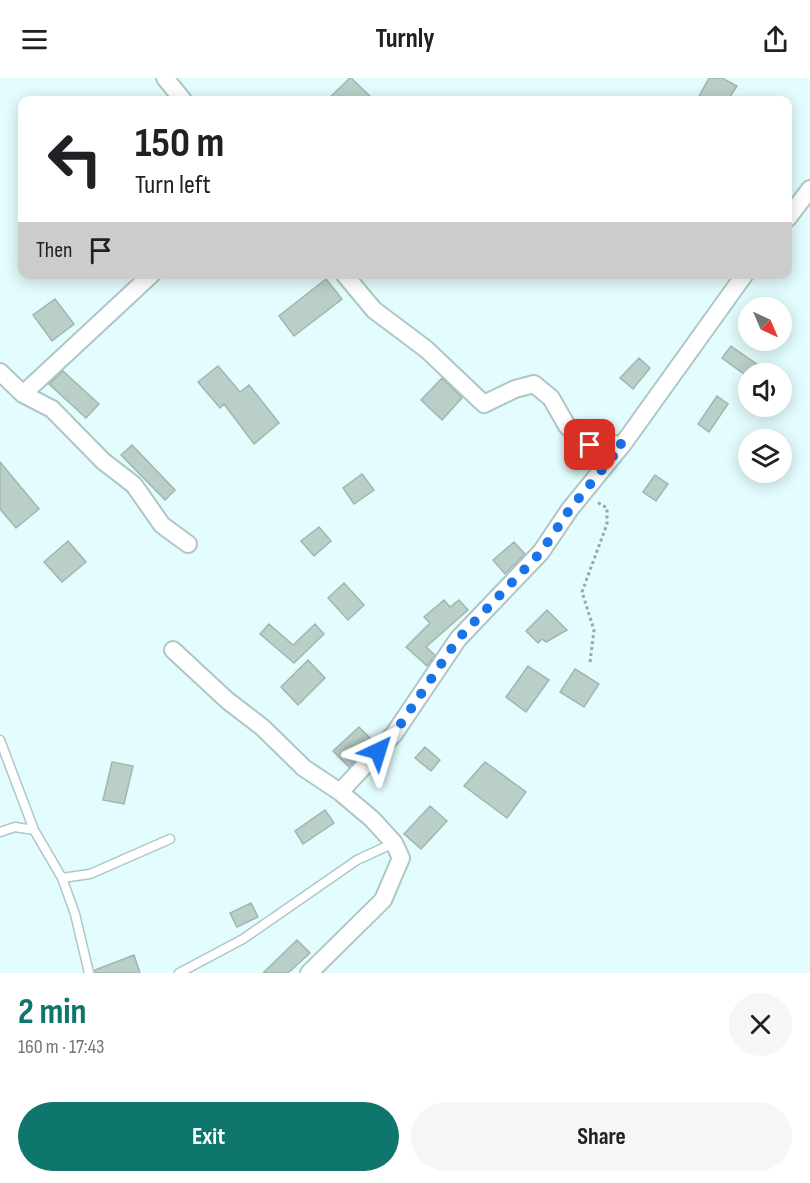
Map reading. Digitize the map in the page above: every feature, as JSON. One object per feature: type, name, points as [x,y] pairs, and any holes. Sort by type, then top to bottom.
[{"type":"street","points":[[165,78],[180,96]]},
{"type":"street","points":[[792,213],[810,189]]},
{"type":"street","points":[[23,394],[147,279]]},
{"type":"street","points":[[348,279],[374,310],[426,349],[484,404],[515,389],[534,384],[551,398],[567,426],[590,445],[623,444]]},
{"type":"street","points":[[340,792],[394,734],[458,639],[541,552],[570,509],[623,444],[741,279]]},
{"type":"street","points":[[0,372],[23,394],[52,409],[102,460],[134,484],[162,525],[188,544]]},
{"type":"street","points":[[173,650],[228,701],[262,727],[304,768],[340,792],[394,843],[401,858],[383,900],[309,973]]},
{"type":"lane","points":[[0,740],[34,830],[62,878],[75,914],[89,973]]},
{"type":"lane","points":[[0,832],[15,828],[34,830]]},
{"type":"lane","points":[[62,878],[90,874],[170,840]]},
{"type":"lane","points":[[179,973],[243,939],[357,860],[394,843]]},
{"type":"path","points":[[570,509],[589,501],[600,502],[607,508],[607,524],[582,592],[594,630],[590,663]]},
{"type":"building","points":[[351,78],[370,96],[331,96]]},
{"type":"building","points":[[709,78],[722,78],[737,86],[731,96],[699,96]]},
{"type":"building","points":[[326,279],[342,299],[294,336],[279,316]]},
{"type":"building","points":[[55,299],[74,324],[52,341],[33,315]]},
{"type":"building","points":[[731,346],[755,363],[738,363],[738,370],[722,358]]},
{"type":"building","points":[[639,358],[650,368],[633,389],[620,378]]},
{"type":"building","points":[[218,366],[240,392],[249,385],[279,423],[254,444],[224,404],[220,408],[198,382]]},
{"type":"building","points":[[63,371],[99,404],[86,418],[49,384]]},
{"type":"building","points":[[442,378],[462,398],[442,420],[421,400]]},
{"type":"building","points":[[717,396],[728,404],[709,432],[698,424]]},
{"type":"building","points":[[132,445],[175,490],[165,500],[121,455]]},
{"type":"building","points":[[0,462],[39,509],[16,528],[0,509]]},
{"type":"building","points":[[362,474],[374,490],[354,504],[343,488]]},
{"type":"building","points":[[655,475],[668,484],[656,501],[643,492]]},
{"type":"building","points":[[319,527],[331,541],[314,556],[301,541]]},
{"type":"building","points":[[68,541],[86,562],[62,582],[44,562]]},
{"type":"building","points":[[514,542],[525,554],[505,574],[493,560]]},
{"type":"building","points":[[344,583],[364,605],[348,620],[328,598]]},
{"type":"building","points":[[444,600],[450,607],[459,600],[468,610],[426,647],[435,655],[427,666],[406,647],[430,623],[424,617]]},
{"type":"building","points":[[547,610],[567,630],[546,642],[542,639],[538,643],[526,631]]},
{"type":"building","points":[[269,624],[293,645],[315,624],[324,634],[294,663],[260,634]]},
{"type":"building","points":[[308,660],[325,678],[298,705],[281,687]]},
{"type":"building","points":[[528,666],[549,680],[526,712],[506,697]]},
{"type":"building","points":[[575,669],[599,684],[584,707],[560,692]]},
{"type":"building","points":[[359,727],[373,741],[349,767],[333,751]]},
{"type":"building","points":[[425,747],[440,760],[431,771],[415,758]]},
{"type":"building","points":[[112,762],[133,766],[124,804],[103,800]]},
{"type":"building","points":[[485,762],[526,792],[507,818],[464,786]]},
{"type":"building","points":[[430,806],[447,821],[421,849],[404,834]]},
{"type":"building","points":[[325,810],[334,823],[303,844],[295,831]]},
{"type":"building","points":[[251,903],[258,917],[237,927],[230,913]]},
{"type":"building","points":[[297,940],[310,953],[288,973],[263,973]]},
{"type":"building","points":[[134,955],[140,973],[95,973],[95,970]]},
{"type":"route","points":[[378,751],[394,734],[458,639],[541,552],[570,509],[588,490],[623,444],[590,445]]}]
